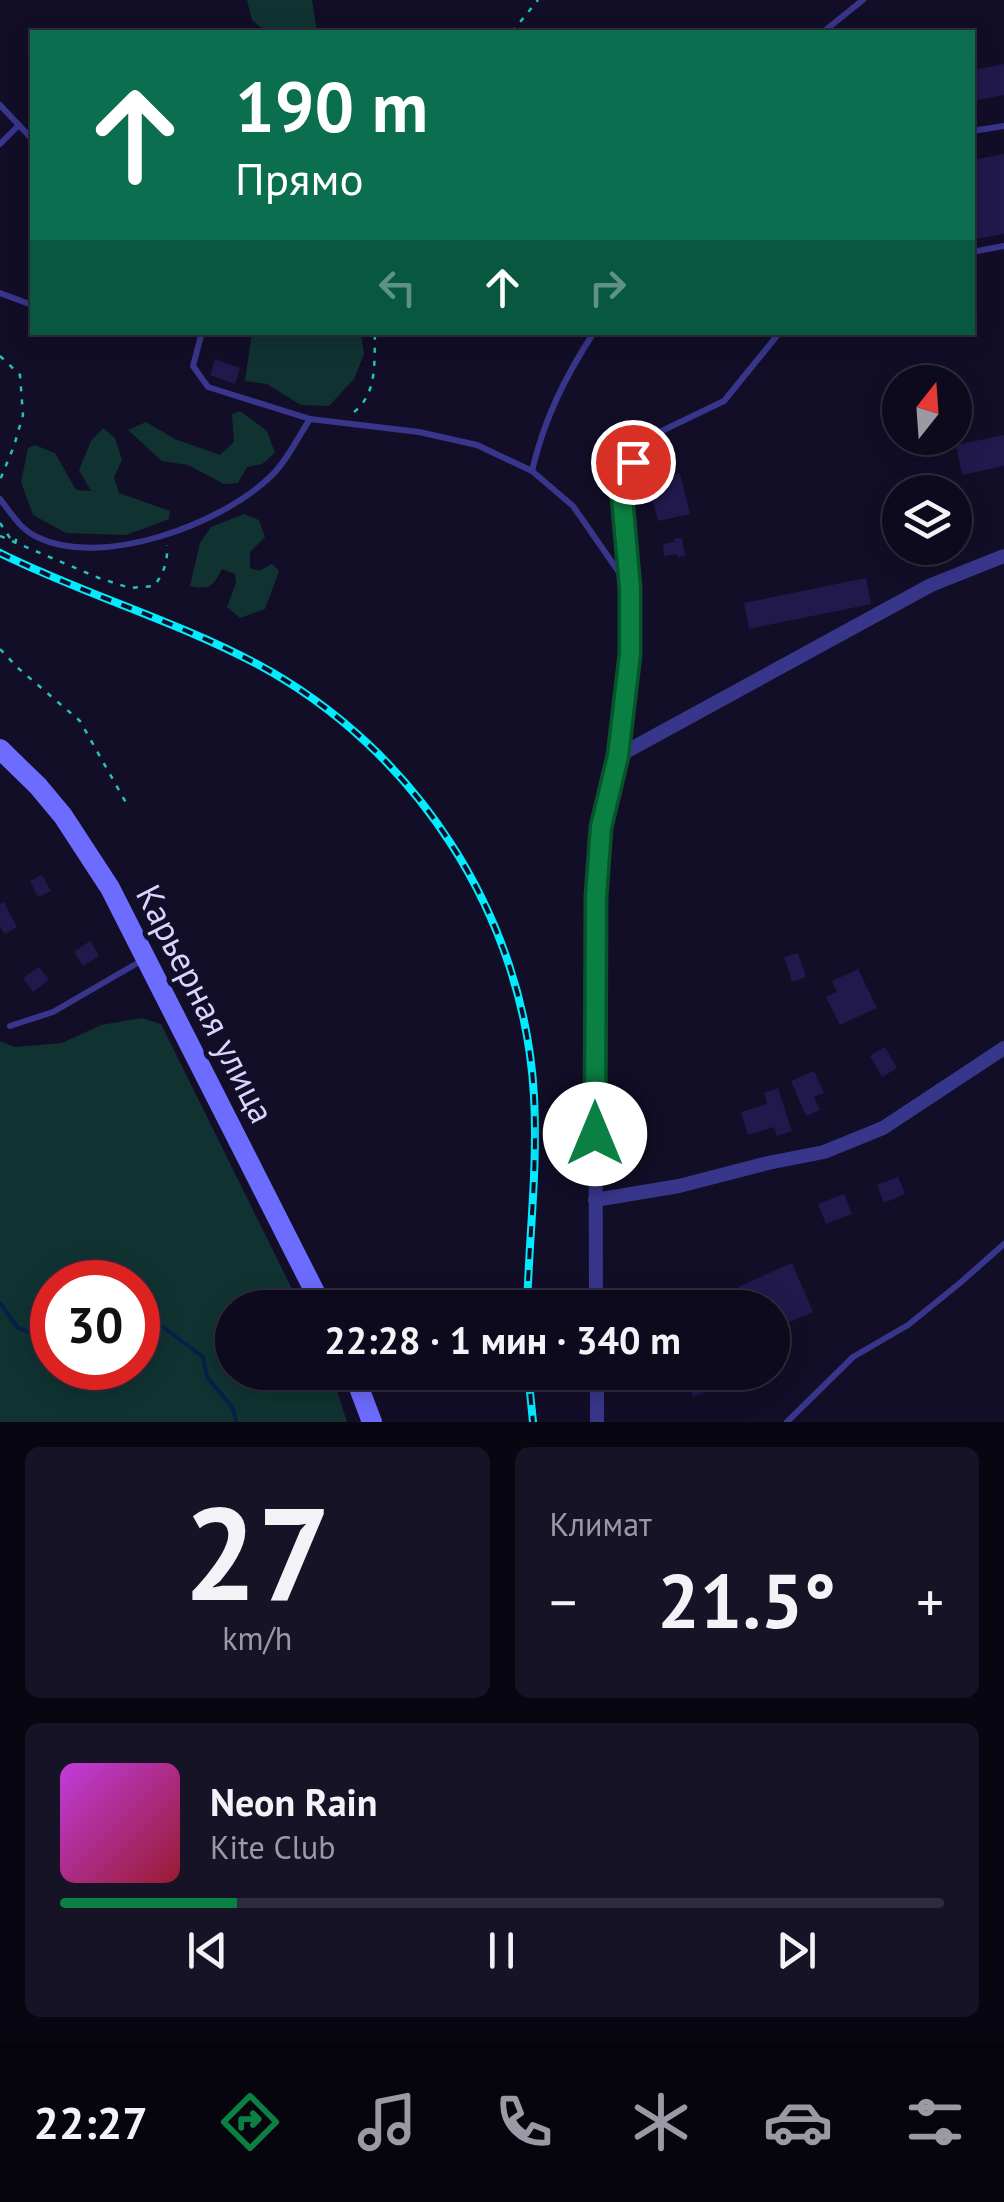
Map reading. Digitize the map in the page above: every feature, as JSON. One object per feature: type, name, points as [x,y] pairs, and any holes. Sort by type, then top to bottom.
[{"type":"main road","name":"Карьерная улица","points":[[0,749],[38,786],[84,846],[146,957],[314,1290]]},
{"type":"main road","points":[[360,1390],[372,1422]]},
{"type":"street","points":[[596,1290],[596,896],[601,827],[618,756],[930,586],[1004,556]]},
{"type":"street","points":[[596,1200],[679,1186],[824,1152],[882,1128],[1004,1048]]},
{"type":"street","points":[[596,1390],[597,1422]]},
{"type":"lane","points":[[826,30],[863,0]]},
{"type":"lane","points":[[0,105],[30,136]]},
{"type":"lane","points":[[0,144],[19,124]]},
{"type":"lane","points":[[975,131],[1004,126]]},
{"type":"lane","points":[[975,251],[1004,246]]},
{"type":"lane","points":[[0,294],[30,304]]},
{"type":"lane","points":[[201,335],[193,366],[208,387],[310,419],[419,432],[477,445],[532,471],[573,506],[630,588]]},
{"type":"lane","points":[[532,471],[539,440],[566,376],[592,335]]},
{"type":"lane","points":[[618,756],[630,654],[630,588],[621,486],[646,439],[724,400],[778,335]]},
{"type":"lane","points":[[0,499],[22,528],[38,538],[58,543],[110,546],[165,534],[227,510],[273,475],[310,419]]},
{"type":"lane","points":[[10,1026],[53,1012],[146,957]]},
{"type":"lane","points":[[787,1422],[853,1357],[908,1325],[1004,1244]]},
{"type":"path","points":[[514,30],[538,0]]},
{"type":"path","points":[[341,422],[363,405],[372,387],[376,335]]},
{"type":"path","points":[[0,356],[20,375],[23,416],[0,480]]},
{"type":"path","points":[[0,524],[14,544]]},
{"type":"path","points":[[0,536],[98,578],[144,588],[154,586],[162,576],[167,552],[165,534]]},
{"type":"path","points":[[0,649],[80,722],[129,808]]},
{"type":"green space","points":[[247,0],[312,0],[317,30],[264,30],[252,20]]},
{"type":"green space","points":[[252,335],[361,335],[364,354],[354,379],[329,406],[301,405],[267,384],[245,381]]},
{"type":"green space","points":[[240,411],[267,431],[275,453],[262,464],[247,467],[238,483],[224,484],[188,465],[162,461],[128,430],[146,422],[175,439],[220,455],[234,442],[232,414]]},
{"type":"green space","points":[[103,428],[115,438],[122,460],[114,477],[119,493],[170,511],[169,519],[126,535],[66,533],[33,515],[21,482],[28,448],[35,445],[55,453],[76,490],[91,491],[79,470],[91,441]]},
{"type":"green space","points":[[244,514],[259,520],[265,537],[250,552],[250,568],[259,571],[272,564],[279,571],[265,609],[240,618],[227,607],[236,583],[235,574],[222,569],[210,586],[190,586],[200,543],[211,527]]},
{"type":"green space","points":[[142,1018],[161,1024],[293,1290],[215,1290],[215,1390],[337,1390],[347,1422],[0,1422],[0,1041],[15,1047],[62,1043],[101,1025]]},
{"type":"building","points":[[1004,64],[1004,95],[975,100],[975,69]]},
{"type":"building","points":[[1004,154],[1004,234],[975,239],[975,159]]},
{"type":"building","points":[[215,359],[240,368],[235,384],[210,375]]},
{"type":"building","points":[[1004,435],[1004,466],[962,475],[958,455],[972,455],[972,442]]},
{"type":"building","points":[[680,473],[690,514],[658,521],[648,481]]},
{"type":"building","points":[[682,538],[685,556],[664,556],[663,544]]},
{"type":"building","points":[[866,578],[871,604],[749,629],[744,603]]},
{"type":"building","points":[[42,875],[51,891],[38,897],[30,881]]},
{"type":"building","points":[[4,902],[17,927],[4,934],[0,904]]},
{"type":"building","points":[[90,941],[99,956],[83,966],[74,952]]},
{"type":"building","points":[[798,953],[806,977],[792,982],[784,957]]},
{"type":"building","points":[[39,967],[49,980],[33,992],[23,978]]},
{"type":"building","points":[[858,969],[877,1008],[840,1025],[826,997],[837,992],[832,981]]},
{"type":"building","points":[[885,1047],[897,1068],[882,1077],[870,1056]]},
{"type":"building","points":[[814,1071],[824,1093],[814,1097],[820,1110],[806,1116],[791,1081]]},
{"type":"building","points":[[778,1088],[792,1131],[777,1136],[774,1127],[748,1135],[741,1112],[767,1104],[764,1093]]},
{"type":"building","points":[[898,1177],[905,1194],[884,1203],[877,1185]]},
{"type":"building","points":[[844,1194],[852,1214],[826,1224],[818,1204]]},
{"type":"building","points":[[792,1263],[813,1312],[790,1322],[790,1290],[738,1287]]},
{"type":"building","points":[[690,1390],[709,1390],[693,1397]]},
{"type":"waterway","points":[[0,1303],[18,1328],[30,1332]]},
{"type":"waterway","points":[[160,1326],[203,1357],[207,1377],[233,1408],[236,1422]]},
{"type":"railway","points":[[0,553],[226,648],[314,700],[366,742],[412,791],[451,844],[484,903],[509,965],[526,1029],[535,1122],[528,1290]]},
{"type":"railway","points":[[530,1390],[533,1422]]},
{"type":"route","points":[[595,1134],[596,896],[601,827],[618,756],[630,654],[630,588],[621,486],[633,462]]}]
